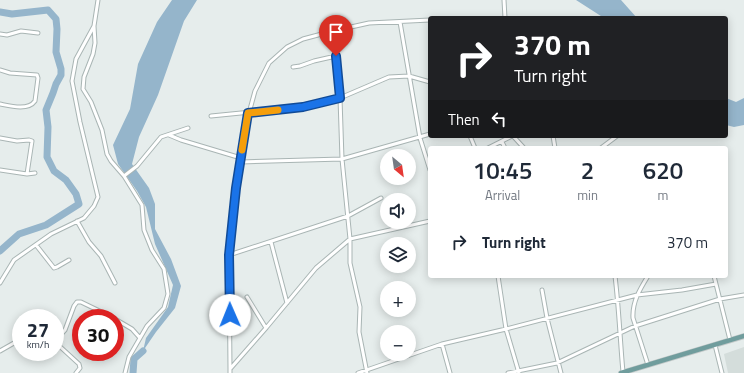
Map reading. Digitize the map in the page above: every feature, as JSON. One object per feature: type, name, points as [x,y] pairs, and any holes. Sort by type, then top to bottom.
[{"type":"main road","points":[[622,373],[744,336]]},
{"type":"street","points":[[98,0],[94,26],[95,43],[93,54],[84,77],[83,89],[91,102],[102,130],[107,154],[111,161],[125,176],[142,205],[144,230],[152,250],[164,269],[168,294],[164,308],[147,326],[129,358],[125,373]]},
{"type":"street","points":[[504,0],[505,16]]},
{"type":"street","points":[[230,373],[229,255],[236,188],[248,113],[255,91],[269,63],[287,47],[303,39],[369,24],[428,20]]},
{"type":"street","points":[[400,22],[420,138],[428,164]]},
{"type":"street","points":[[0,283],[14,260],[51,234],[89,213],[98,197],[72,81],[76,59],[94,26]]},
{"type":"street","points":[[0,34],[7,35],[21,31],[38,33]]},
{"type":"street","points":[[333,31],[340,98],[342,159],[350,239],[350,263],[360,307],[359,332],[366,371]]},
{"type":"street","points":[[293,67],[336,56]]},
{"type":"street","points":[[0,70],[10,73],[37,75],[38,78],[35,101],[33,104],[16,107],[0,104]]},
{"type":"street","points":[[211,116],[303,107],[340,98],[389,77],[409,76],[428,81]]},
{"type":"street","points":[[125,176],[146,156],[160,137],[188,128]]},
{"type":"street","points":[[169,135],[241,160],[342,159],[428,135]]},
{"type":"street","points":[[0,138],[16,141],[32,141],[27,174]]},
{"type":"street","points":[[493,146],[509,138]]},
{"type":"street","points":[[514,138],[522,146]]},
{"type":"street","points":[[604,146],[615,138]]},
{"type":"street","points":[[502,142],[504,146]]},
{"type":"street","points":[[0,170],[27,174],[35,173]]},
{"type":"street","points":[[229,255],[348,216],[380,199]]},
{"type":"street","points":[[76,221],[89,242],[101,256],[115,282]]},
{"type":"street","points":[[230,369],[316,268],[350,239],[428,221]]},
{"type":"street","points":[[271,242],[287,303]]},
{"type":"street","points":[[36,244],[54,268],[69,260]]},
{"type":"street","points":[[498,278],[506,329],[518,372]]},
{"type":"street","points":[[615,278],[622,373]]},
{"type":"street","points":[[647,278],[637,295],[632,309],[635,326],[648,365]]},
{"type":"street","points":[[714,278],[730,340]]},
{"type":"street","points":[[358,373],[442,344],[637,295],[682,290],[716,284]]},
{"type":"street","points":[[542,290],[557,363],[561,373]]},
{"type":"street","points":[[508,373],[557,363],[635,326],[720,299],[744,295]]},
{"type":"street","points":[[247,297],[266,328]]},
{"type":"street","points":[[73,309],[77,302],[93,309]]},
{"type":"street","points":[[64,331],[72,311]]},
{"type":"street","points":[[124,324],[132,329],[140,338]]},
{"type":"street","points":[[0,351],[12,344]]},
{"type":"street","points":[[442,344],[450,373]]},
{"type":"street","points":[[714,345],[722,373]]},
{"type":"street","points":[[64,350],[80,364],[80,368],[76,373]]},
{"type":"shaded area","points":[[744,347],[744,373],[728,373],[724,354]]},
{"type":"water","points":[[172,0],[197,0],[184,21],[158,95],[139,137],[132,164],[149,188],[155,204],[155,229],[171,259],[181,286],[175,308],[143,351],[146,338],[168,307],[173,285],[155,244],[146,207],[118,164],[113,145],[130,109],[138,64],[157,22]]},
{"type":"water","points":[[576,0],[621,0],[635,16],[601,16]]},
{"type":"water","points":[[744,98],[744,125],[734,127],[728,126],[728,99],[736,102]]},
{"type":"waterway","points":[[0,12],[12,14],[48,10],[56,19],[56,52],[61,69],[61,75],[46,110],[48,127],[47,157],[54,171],[66,180],[76,194],[79,204],[46,225],[19,234],[0,251]]},
{"type":"waterway","points":[[133,373],[134,359],[143,351]]},
{"type":"slow traffic","points":[[242,150],[248,113],[278,110]]},
{"type":"route","points":[[230,315],[229,255],[236,188],[248,113],[303,107],[340,98],[336,56]]}]
